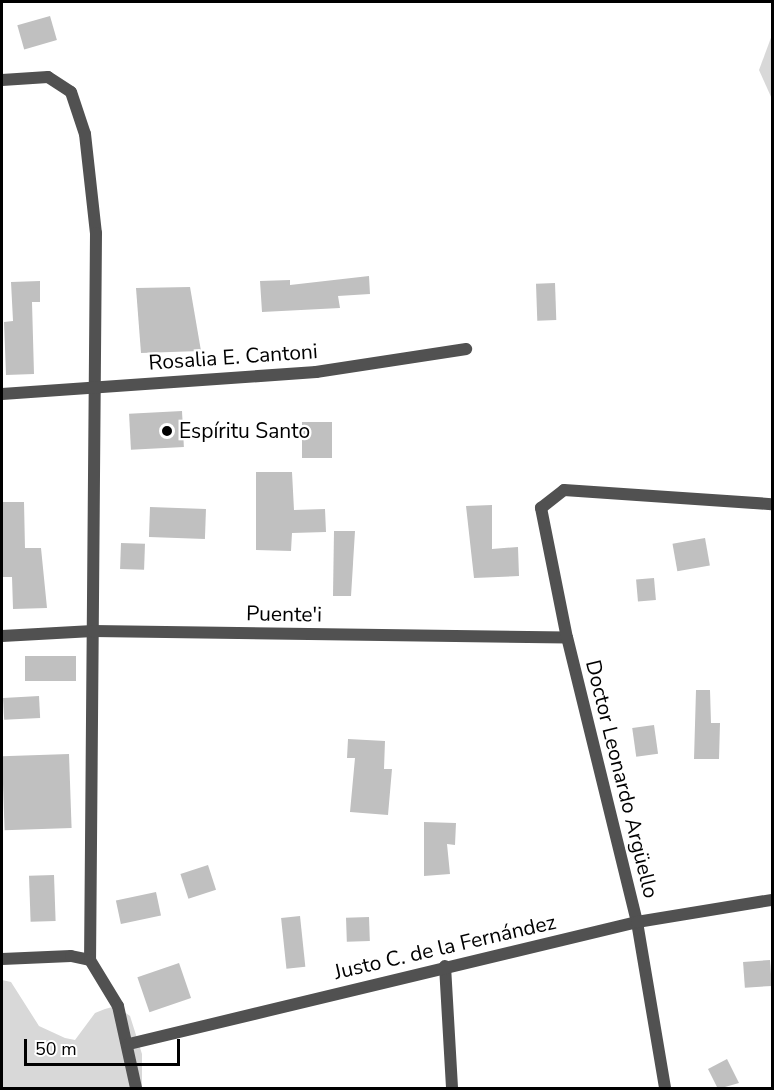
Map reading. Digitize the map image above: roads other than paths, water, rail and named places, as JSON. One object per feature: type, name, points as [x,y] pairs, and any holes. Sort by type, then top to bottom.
[{"type":"street","points":[[2,80],[48,76],[71,92],[85,134],[96,234],[90,960]]},
{"type":"street","name":"Rosalia E. Cantoni","points":[[2,394],[316,372],[466,349]]},
{"type":"street","name":"Doctor Leonardo Argüello","points":[[665,1089],[637,922],[567,638],[542,508],[564,490],[772,504]]},
{"type":"street","name":"Puente'i","points":[[2,636],[93,631],[567,638]]},
{"type":"street","name":"Justo C. de la Fernández","points":[[129,1044],[445,966],[637,922],[772,900]]},
{"type":"street","points":[[2,958],[71,956],[90,960],[103,975],[129,1044],[136,1089]]},
{"type":"street","points":[[445,966],[452,1089]]},
{"type":"place","name":"Espíritu Santo","points":[[167,431]]}]
